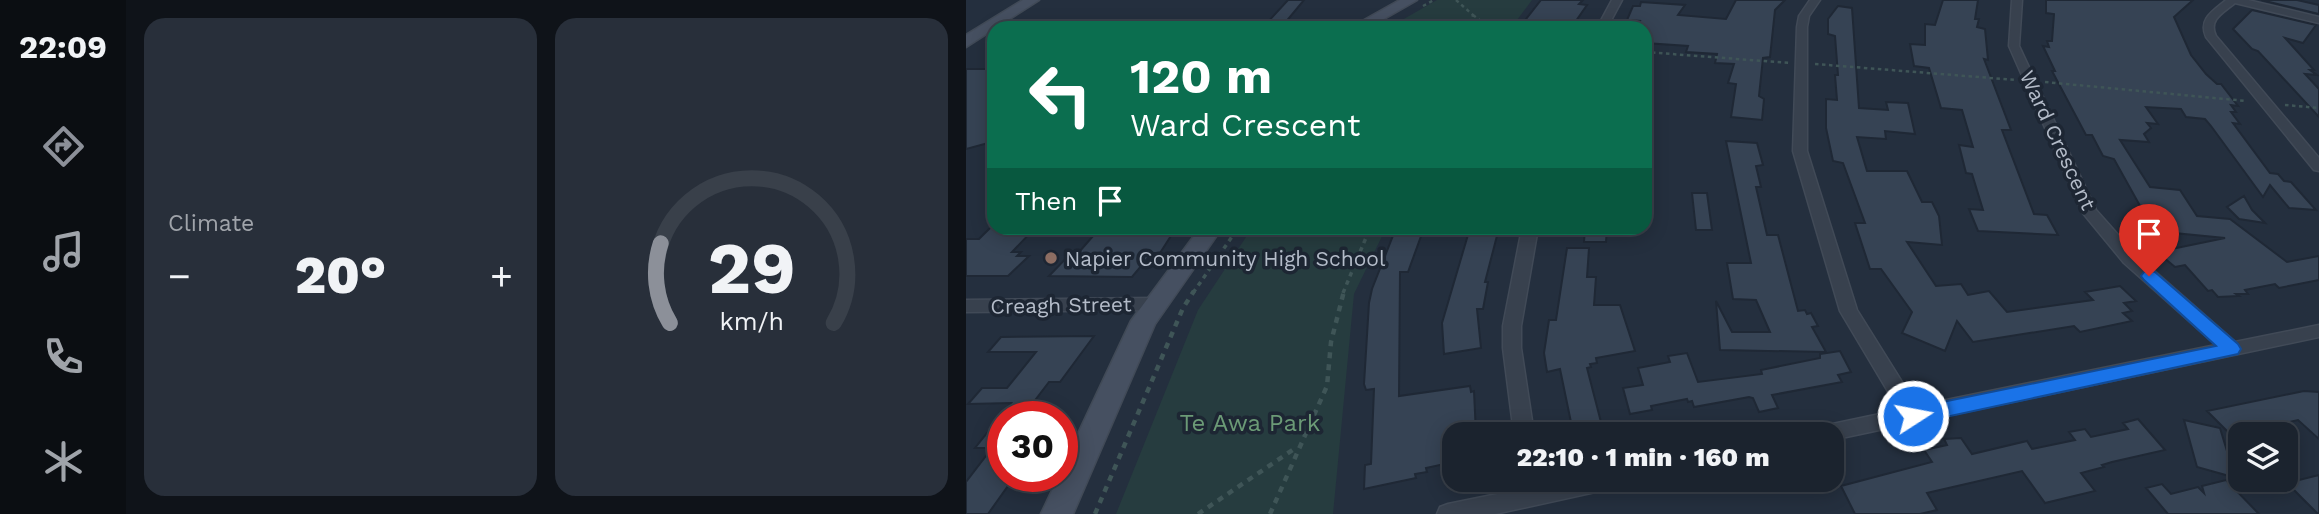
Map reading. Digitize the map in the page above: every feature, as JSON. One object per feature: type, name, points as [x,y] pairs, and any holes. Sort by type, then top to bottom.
[{"type":"main road","points":[[999,21],[1032,0]]},
{"type":"main road","points":[[1370,21],[1409,0]]},
{"type":"main road","points":[[966,42],[987,29]]},
{"type":"main road","points":[[1057,514],[1140,330],[1206,235]]},
{"type":"street","points":[[1606,21],[1617,0]]},
{"type":"street","points":[[1815,0],[1804,16],[1802,27],[1800,151],[1849,311],[1913,416]]},
{"type":"street","name":"Ward Crescent","points":[[2017,0],[2014,46],[2089,212],[2130,259],[2232,349]]},
{"type":"street","points":[[2319,20],[2234,0],[2208,20],[2207,28],[2319,167]]},
{"type":"street","points":[[1522,422],[1512,348],[1512,326],[1529,235]]},
{"type":"street","name":"Creagh Street","points":[[966,306],[1156,304]]},
{"type":"street","points":[[1844,430],[2319,331]]},
{"type":"street","points":[[1448,514],[1518,492]]},
{"type":"path","points":[[1456,0],[1481,21]]},
{"type":"path","points":[[1471,21],[1474,15]]},
{"type":"path","points":[[1652,52],[2030,80],[2319,108]]},
{"type":"path","points":[[1095,514],[1183,308],[1233,235]]},
{"type":"path","points":[[1270,514],[1327,386],[1331,342],[1340,298],[1367,235]]},
{"type":"path","points":[[1198,514],[1299,446]]},
{"type":"green space","points":[[1437,0],[1532,0],[1516,21],[1400,21]]},
{"type":"green space","name":"Te Awa Park","points":[[1247,235],[1383,235],[1354,294],[1333,514],[1116,514],[1198,310]]},
{"type":"building","points":[[1288,0],[1304,0],[1287,21],[1269,21]]},
{"type":"building","points":[[1541,0],[1583,0],[1579,4],[1587,5],[1576,21],[1524,21]]},
{"type":"building","points":[[1736,0],[1785,0],[1775,10],[1770,57],[1763,58],[1759,96],[1764,99],[1762,120],[1731,117],[1736,84],[1728,83],[1734,64],[1715,63],[1717,54],[1686,52],[1688,46],[1652,43],[1652,21],[1627,20],[1633,6],[1640,6],[1641,2],[1685,5],[1678,15],[1726,19]]},
{"type":"building","points":[[1943,0],[1978,0],[1975,19],[1979,19],[1977,27],[1985,29],[1988,60],[1984,59],[2011,130],[2002,130],[2034,214],[2047,215],[2058,235],[1978,231],[1969,209],[1983,210],[1972,174],[1966,173],[1959,145],[1973,147],[1962,110],[1941,108],[1929,68],[1914,66],[1910,44],[1925,45],[1925,24],[1935,25]]},
{"type":"building","points":[[2046,0],[2193,0],[2174,17],[2191,55],[2206,74],[2217,84],[2221,84],[2238,106],[2231,105],[2236,112],[2231,112],[2240,124],[2233,123],[2270,173],[2278,174],[2284,181],[2291,182],[2316,210],[2289,208],[2270,185],[2263,197],[2205,119],[2186,117],[2181,109],[2146,107],[2158,124],[2147,123],[2151,128],[2144,134],[2149,142],[2120,140],[2150,187],[2180,190],[2197,216],[2230,219],[2287,262],[2319,256],[2319,280],[2279,288],[2275,284],[2245,290],[2248,294],[2218,297],[2212,290],[2208,291],[2185,265],[2175,267],[2157,252],[2225,238],[2154,231],[2114,159],[2103,156],[2092,135],[2086,135],[2052,71],[2055,71],[2043,46],[2049,47],[2047,41],[2052,41],[2054,14],[2046,13]]},
{"type":"building","points":[[2261,0],[2297,0],[2319,5],[2319,14]]},
{"type":"building","points":[[1838,6],[1852,8],[1859,108],[1888,110],[1886,102],[1908,103],[1915,134],[1885,131],[1886,139],[1857,137],[1867,171],[1907,171],[1922,202],[1932,202],[1939,216],[1942,245],[1907,242],[1936,286],[1961,284],[1968,295],[1989,291],[2007,312],[2093,300],[2085,292],[2120,286],[2136,301],[2124,303],[2132,311],[2123,313],[2132,321],[2080,332],[2074,326],[1973,342],[1957,321],[1945,351],[1902,333],[1912,312],[1881,269],[1870,269],[1855,223],[1865,223],[1843,163],[1833,161],[1826,128],[1826,99],[1837,100],[1835,75],[1838,75],[1835,36],[1828,34],[1828,19]]},
{"type":"building","points":[[2252,10],[2316,25],[2303,43],[2285,38],[2317,75],[2305,74],[2319,89],[2319,117],[2258,51],[2252,49],[2233,29]]},
{"type":"building","points":[[966,69],[986,69],[987,143],[966,149]]},
{"type":"building","points":[[1726,141],[1757,143],[1763,165],[1756,166],[1761,187],[1756,187],[1767,235],[1778,235],[1798,311],[1811,313],[1818,326],[1812,327],[1826,352],[1720,350],[1716,301],[1732,332],[1770,332],[1756,300],[1733,299],[1727,263],[1751,263]]},
{"type":"building","points":[[1692,193],[1707,193],[1712,230],[1696,230]]},
{"type":"building","points":[[2244,196],[2252,210],[2265,223],[2239,219],[2227,207]]},
{"type":"building","points":[[987,231],[987,235],[1028,235],[1012,252],[1021,252],[1017,256],[1029,256],[1008,276],[966,276],[966,239],[979,239]]},
{"type":"building","points":[[1094,235],[1172,235],[1160,253],[1152,253],[1132,277],[1049,276],[1073,251],[1080,251]]},
{"type":"building","points":[[1393,235],[1421,235],[1408,272],[1400,272],[1399,396],[1470,386],[1471,392],[1474,391],[1475,422],[1442,422],[1442,465],[1426,468],[1427,472],[1415,474],[1416,478],[1364,489],[1365,465],[1371,464],[1374,389],[1366,390],[1364,384],[1369,303]]},
{"type":"building","points":[[1468,235],[1497,235],[1485,282],[1488,282],[1483,309],[1477,309],[1481,348],[1444,354],[1442,323]]},
{"type":"building","points":[[1584,235],[1606,235],[1606,242],[1584,242]]},
{"type":"building","points":[[1567,248],[1589,248],[1587,277],[1596,277],[1594,305],[1620,305],[1635,351],[1596,358],[1597,363],[1590,364],[1591,367],[1587,368],[1601,422],[1571,422],[1560,369],[1547,372],[1544,353],[1549,320],[1556,320]]},
{"type":"building","points":[[1094,336],[1060,382],[1049,382],[1034,401],[987,401],[987,404],[968,404],[982,388],[1007,388],[1036,352],[988,352],[1001,337]]},
{"type":"building","points":[[1840,351],[1851,372],[1838,375],[1842,382],[1772,395],[1778,408],[1759,412],[1753,398],[1749,397],[1694,407],[1692,401],[1688,402],[1687,399],[1651,406],[1652,410],[1630,414],[1623,388],[1643,385],[1638,368],[1670,362],[1668,356],[1687,353],[1698,382],[1762,374],[1761,370],[1820,358],[1820,354]]},
{"type":"building","points":[[2304,391],[2319,392],[2319,439],[2298,420],[2228,422],[2228,432],[2207,411]]},
{"type":"building","points":[[2138,419],[2165,450],[2112,462],[2081,473],[2095,491],[2045,503],[2022,471],[1927,493],[1937,510],[1920,514],[1855,514],[1844,492],[1844,485],[1932,462],[1924,450],[1947,445],[1944,439],[1961,438],[1972,454],[2027,441],[2032,449],[2075,440],[2069,432],[2085,429],[2091,437],[2128,429],[2123,423]]},
{"type":"building","points":[[2184,420],[2220,428],[2228,454],[2228,476],[2197,467]]},
{"type":"building","points":[[987,433],[987,448],[975,448]]},
{"type":"building","points":[[987,455],[987,492],[1004,492],[988,514],[966,514],[966,482]]},
{"type":"building","points":[[2319,475],[2319,514],[2296,492],[2298,480]]},
{"type":"building","points":[[2226,480],[2228,492],[2238,492],[2259,514],[2168,514],[2146,488],[2162,484],[2171,494],[2198,487],[2204,493],[2202,486]]},
{"type":"place","name":"Napier Community High School","points":[[1051,258]]},
{"type":"route","points":[[1913,416],[2232,349],[2149,276]]}]
